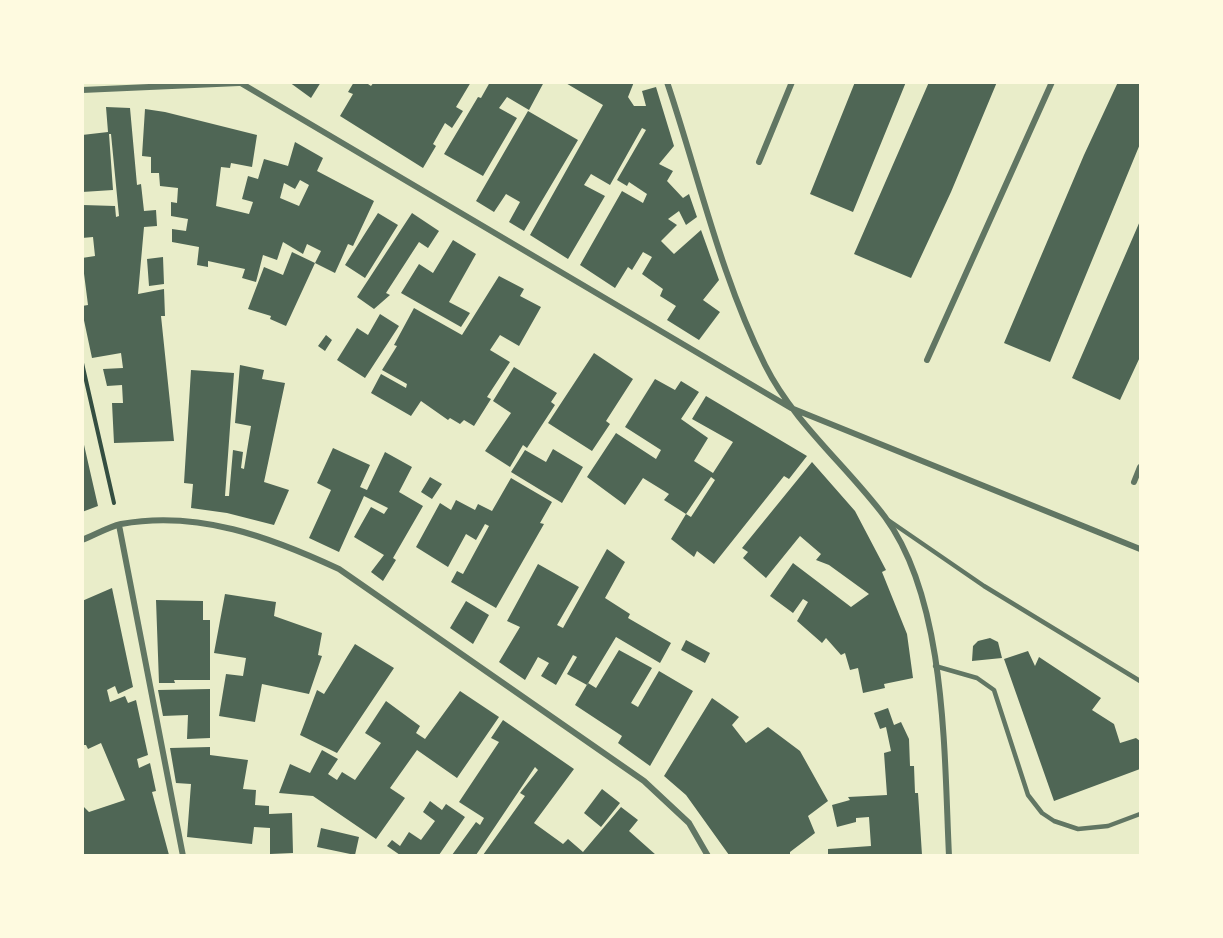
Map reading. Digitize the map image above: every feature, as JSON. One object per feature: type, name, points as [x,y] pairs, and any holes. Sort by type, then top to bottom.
[{"type":"street","points":[[667,82],[725,273],[766,368],[791,408],[885,518],[910,563],[931,631],[942,708],[949,855]]},
{"type":"street","points":[[759,162],[792,82]]},
{"type":"street","points":[[927,360],[1052,82]]},
{"type":"street","points":[[82,90],[239,83],[791,408],[1140,549]]},
{"type":"street","points":[[1134,482],[1140,467]]},
{"type":"street","points":[[82,540],[119,525],[176,519],[244,531],[286,544],[339,568],[644,781],[689,823],[708,855]]},
{"type":"street","points":[[119,525],[183,855]]},
{"type":"lane","points":[[885,518],[993,592],[1140,681]]},
{"type":"lane","points":[[936,666],[977,678],[994,690],[1028,795],[1042,813],[1054,821],[1078,829],[1108,826],[1140,814]]},
{"type":"path","points":[[82,363],[119,525]]},
{"type":"building","points":[[289,82],[321,82],[311,98]]},
{"type":"building","points":[[354,82],[365,82],[371,86],[374,82],[471,82],[456,107],[463,111],[452,128],[445,123],[433,144],[436,146],[423,168],[340,116],[353,94],[348,92]]},
{"type":"building","points":[[490,82],[544,82],[529,110],[507,97],[499,108],[517,118],[483,176],[444,154],[478,97],[481,98]]},
{"type":"building","points":[[564,82],[634,82],[628,97],[634,106],[646,106],[642,91],[656,87],[674,146],[659,164],[673,171],[667,181],[683,198],[689,194],[697,217],[686,225],[679,211],[668,219],[677,225],[661,241],[674,254],[701,230],[719,280],[703,300],[720,312],[699,340],[667,320],[676,306],[660,296],[663,289],[642,274],[652,257],[643,252],[632,270],[628,267],[615,288],[580,265],[622,191],[643,203],[647,194],[629,182],[627,186],[617,180],[646,130],[642,128],[610,185],[591,174],[584,185],[605,196],[568,259],[530,235],[603,105]]},
{"type":"building","points":[[855,82],[906,82],[853,212],[810,194]]},
{"type":"building","points":[[929,82],[997,82],[951,192],[911,278],[854,254]]},
{"type":"building","points":[[1118,82],[1140,82],[1140,144],[1050,362],[1004,343],[1084,155]]},
{"type":"building","points":[[106,107],[130,108],[137,185],[141,184],[144,211],[156,210],[157,226],[144,227],[138,294],[164,289],[165,316],[161,316],[174,441],[114,443],[112,403],[123,403],[122,385],[107,386],[103,369],[123,368],[121,353],[92,358],[82,311],[82,306],[88,305],[82,258],[95,256],[93,237],[82,238],[83,205],[115,206],[116,217],[119,216],[111,134],[109,134],[113,190],[82,192],[82,135],[108,132]]},
{"type":"building","points":[[145,109],[165,112],[257,135],[252,167],[231,163],[230,168],[221,167],[216,206],[249,214],[253,202],[242,199],[248,176],[258,179],[264,159],[288,166],[295,142],[323,158],[317,171],[374,201],[353,246],[348,244],[335,273],[315,263],[321,251],[307,244],[303,254],[283,242],[277,260],[263,255],[256,282],[242,278],[245,269],[208,261],[208,267],[197,265],[199,247],[172,242],[172,229],[186,231],[188,219],[171,216],[171,202],[177,203],[178,188],[160,186],[159,173],[151,173],[151,157],[142,156]],"holes":[[[300,180],[309,185],[299,206],[280,198],[284,183],[295,189]]]},
{"type":"building","points":[[528,111],[578,140],[524,231],[509,222],[520,202],[506,194],[494,212],[476,201]]},
{"type":"building","points":[[378,213],[398,225],[365,278],[345,265]]},
{"type":"building","points":[[412,213],[439,231],[428,248],[419,242],[386,293],[390,295],[374,309],[357,297]]},
{"type":"building","points":[[1140,221],[1140,357],[1120,400],[1072,378]]},
{"type":"building","points":[[453,240],[476,254],[449,302],[470,313],[461,327],[401,293],[419,264],[433,273]]},
{"type":"building","points":[[292,252],[315,263],[286,326],[270,319],[271,316],[248,309],[264,267],[283,275]]},
{"type":"building","points":[[163,257],[164,284],[149,286],[147,259]]},
{"type":"building","points":[[499,276],[524,289],[520,296],[541,307],[519,346],[500,335],[490,350],[510,362],[487,397],[491,399],[474,426],[464,420],[460,424],[450,418],[448,420],[421,401],[411,416],[371,393],[381,374],[406,388],[407,384],[382,370],[397,346],[394,345],[414,308],[462,335]]},
{"type":"building","points":[[380,314],[399,326],[365,378],[337,360],[357,328],[368,335]]},
{"type":"building","points":[[326,335],[332,340],[325,351],[318,346]]},
{"type":"building","points":[[594,353],[633,379],[606,421],[610,424],[592,451],[548,423]]},
{"type":"building","points":[[240,365],[264,370],[262,379],[285,383],[264,482],[289,490],[274,525],[227,513],[191,508],[193,484],[184,483],[191,370],[234,373],[225,496],[229,496],[233,450],[243,452],[241,468],[244,469],[251,426],[235,423]]},
{"type":"building","points":[[514,367],[557,393],[551,402],[555,405],[527,448],[523,445],[510,467],[485,451],[511,413],[493,401]]},
{"type":"building","points":[[655,379],[675,390],[681,381],[699,392],[681,419],[708,438],[694,461],[713,473],[733,442],[692,419],[706,396],[807,456],[789,479],[784,476],[714,564],[697,551],[694,557],[671,539],[686,514],[664,500],[669,494],[643,478],[625,505],[587,477],[616,433],[656,459],[661,450],[625,427]],"holes":[[[711,477],[715,480],[691,517],[686,514]]]},
{"type":"building","points":[[82,436],[98,506],[82,512]]},
{"type":"building","points":[[333,448],[370,465],[360,487],[367,490],[385,452],[412,467],[399,492],[423,506],[393,558],[396,560],[383,581],[371,572],[384,555],[354,537],[371,507],[384,514],[388,508],[364,496],[339,552],[309,538],[331,490],[317,483]]},
{"type":"building","points":[[553,449],[583,467],[562,503],[511,472],[525,450],[546,462]]},
{"type":"building","points":[[812,462],[855,511],[886,570],[882,572],[907,634],[913,678],[884,684],[885,688],[863,693],[858,668],[850,670],[845,653],[841,655],[826,638],[822,643],[797,621],[808,602],[803,599],[793,613],[770,596],[793,563],[851,607],[869,594],[829,565],[816,560],[821,554],[800,536],[766,578],[743,558],[748,552],[742,548]]},
{"type":"building","points":[[430,477],[442,484],[432,499],[421,492]]},
{"type":"building","points":[[511,478],[552,502],[540,523],[544,524],[496,608],[451,582],[457,571],[463,574],[489,526],[485,524],[476,540],[466,534],[448,567],[416,547],[440,503],[451,510],[456,500],[475,510],[478,504],[492,511]]},
{"type":"building","points":[[607,549],[625,562],[605,598],[630,614],[628,618],[671,643],[660,663],[616,637],[587,685],[567,674],[577,657],[573,655],[556,685],[541,676],[549,663],[538,657],[525,680],[499,662],[520,627],[507,621],[538,564],[579,587],[557,625],[563,628]]},
{"type":"building","points":[[112,588],[133,687],[118,694],[115,686],[107,690],[110,702],[125,696],[128,703],[136,700],[148,755],[137,759],[139,768],[150,763],[156,791],[152,792],[169,855],[82,855],[82,805],[89,812],[125,800],[101,743],[88,749],[86,745],[82,745],[82,601]]},
{"type":"building","points":[[225,594],[276,602],[274,616],[322,633],[318,655],[322,656],[309,694],[262,684],[255,722],[219,716],[226,674],[243,676],[246,658],[214,653]]},
{"type":"building","points":[[156,600],[203,601],[203,620],[210,620],[210,680],[174,680],[175,683],[159,683]]},
{"type":"building","points":[[466,601],[489,615],[473,644],[450,628]]},
{"type":"building","points":[[990,638],[998,642],[1002,658],[972,661],[973,646],[978,641]]},
{"type":"building","points":[[686,640],[710,653],[705,663],[681,650]]},
{"type":"building","points":[[355,644],[394,668],[337,753],[300,735],[317,690],[324,694]]},
{"type":"building","points":[[619,650],[652,668],[631,703],[638,707],[659,671],[693,691],[650,766],[618,743],[622,736],[575,705],[588,683],[596,688]]},
{"type":"building","points":[[1028,651],[1035,666],[1039,657],[1101,698],[1092,710],[1114,724],[1120,743],[1136,738],[1140,741],[1140,769],[1054,801],[1004,659]]},
{"type":"building","points":[[210,689],[210,738],[187,739],[188,715],[163,716],[158,690]]},
{"type":"building","points":[[460,691],[499,717],[457,778],[417,750],[390,788],[405,798],[376,839],[313,796],[279,793],[290,764],[310,773],[322,750],[338,759],[328,774],[337,780],[342,772],[355,780],[381,743],[365,733],[386,701],[420,726],[416,733],[425,739]]},
{"type":"building","points":[[712,698],[739,717],[732,725],[746,743],[768,727],[800,751],[828,801],[808,816],[815,833],[790,852],[790,855],[729,855],[686,795],[664,776]]},
{"type":"building","points":[[888,708],[894,725],[901,722],[909,739],[910,766],[914,766],[915,793],[918,793],[922,855],[828,855],[828,849],[871,846],[869,817],[856,818],[856,822],[837,827],[832,805],[850,800],[848,797],[887,795],[884,753],[891,751],[886,727],[880,729],[874,713]]},
{"type":"building","points":[[503,720],[574,769],[534,823],[563,844],[568,839],[583,852],[621,807],[638,820],[629,831],[656,855],[483,855],[525,796],[520,793],[538,770],[535,767],[476,855],[452,855],[476,822],[480,825],[484,818],[459,802],[499,742],[491,738]]},
{"type":"building","points":[[210,747],[210,755],[248,760],[243,789],[256,790],[255,805],[269,806],[269,814],[292,813],[293,853],[270,854],[270,828],[254,827],[252,844],[187,837],[191,784],[176,783],[170,748]]},
{"type":"building","points":[[602,789],[620,803],[601,827],[584,813]]},
{"type":"building","points":[[430,801],[442,810],[446,804],[465,817],[439,855],[400,855],[387,846],[392,840],[400,846],[409,832],[421,840],[435,821],[423,812]]},
{"type":"building","points":[[321,828],[359,837],[355,855],[317,847]]}]
